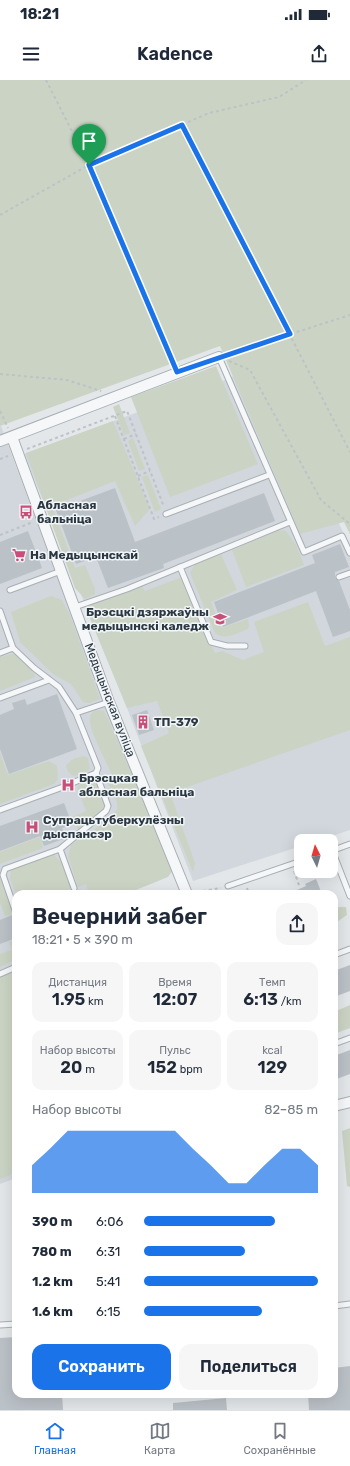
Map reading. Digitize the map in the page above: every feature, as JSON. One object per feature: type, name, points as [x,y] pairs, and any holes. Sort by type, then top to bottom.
[{"type":"street","points":[[0,442],[177,372],[219,357]]},
{"type":"street","name":"Медыцынская вуліца","points":[[12,437],[43,518],[109,702],[185,890]]},
{"type":"street","points":[[338,1105],[350,1102]]},
{"type":"lane","points":[[219,357],[304,552],[342,536],[350,553]]},
{"type":"lane","points":[[166,514],[269,474]]},
{"type":"lane","points":[[75,607],[180,567],[290,522]]},
{"type":"lane","points":[[180,567],[212,642],[227,646],[245,646]]},
{"type":"lane","points":[[10,590],[62,571]]},
{"type":"lane","points":[[339,577],[350,573]]},
{"type":"lane","points":[[0,611],[13,648],[62,691],[76,713],[98,768],[96,773],[108,806],[106,811],[60,849],[5,869],[3,875],[12,901]]},
{"type":"lane","points":[[0,653],[13,648]]},
{"type":"lane","points":[[0,698],[49,680]]},
{"type":"lane","points":[[76,713],[109,702]]},
{"type":"lane","points":[[0,810],[96,773]]},
{"type":"lane","points":[[338,849],[350,844]]},
{"type":"lane","points":[[60,849],[74,888]]},
{"type":"lane","points":[[228,886],[294,863]]},
{"type":"lane","points":[[338,866],[350,896]]},
{"type":"lane","points":[[338,954],[350,949]]},
{"type":"lane","points":[[0,974],[12,969]]},
{"type":"lane","points":[[338,1042],[350,1038]]},
{"type":"lane","points":[[338,1306],[350,1304]]},
{"type":"lane","points":[[0,1325],[12,1324]]},
{"type":"path","points":[[46,80],[89,165],[177,372]]},
{"type":"path","points":[[0,215],[89,165],[209,113],[279,97],[306,80]]},
{"type":"path","points":[[182,125],[350,452]]},
{"type":"path","points":[[219,357],[350,315]]},
{"type":"path","points":[[219,357],[250,370],[321,500],[350,524]]},
{"type":"path","points":[[0,374],[67,380],[117,396]]},
{"type":"path","points":[[0,411],[12,437]]},
{"type":"path","points":[[0,459],[128,411],[166,514],[154,519],[115,416]]},
{"type":"path","points":[[124,439],[136,434]]},
{"type":"path","points":[[138,476],[150,471]]},
{"type":"path","points":[[0,535],[43,518]]},
{"type":"path","points":[[291,864],[300,888]]},
{"type":"path","points":[[208,890],[228,886]]},
{"type":"shaded area","name":"Брэсцкі дзяржаўны медыцынскі каледж","points":[[263,362],[350,547],[350,830],[338,834],[294,834],[294,848],[193,881],[127,708],[24,454],[225,380]]},
{"type":"shaded area","name":"Брэсцкая абласная бальніца","points":[[1,426],[104,703],[170,866],[112,890],[12,890],[12,1180],[0,1184]]},
{"type":"green space","points":[[0,80],[350,80],[350,534],[344,522],[300,534],[220,346],[0,426]]},
{"type":"green space","points":[[216,366],[258,464],[170,497],[131,397]]},
{"type":"green space","points":[[119,404],[130,433],[124,435],[113,407]]},
{"type":"green space","points":[[113,421],[150,509],[135,526],[115,481],[52,506],[75,568],[85,565],[95,589],[95,594],[85,599],[75,588],[26,453]]},
{"type":"green space","points":[[133,438],[145,469],[139,471],[128,441]]},
{"type":"green space","points":[[148,475],[161,509],[155,512],[142,477]]},
{"type":"green space","points":[[278,530],[286,531],[296,545],[304,565],[246,587],[232,550]]},
{"type":"green space","points":[[221,554],[237,590],[211,602],[221,628],[248,619],[249,626],[248,629],[227,636],[215,633],[190,573],[195,564]]},
{"type":"green space","points":[[182,577],[183,584],[215,653],[222,651],[243,660],[264,652],[254,622],[308,602],[325,646],[350,637],[350,730],[170,793],[195,863],[193,872],[141,746],[169,733],[157,701],[127,708],[84,604],[91,604],[142,586],[145,591]]},
{"type":"green space","points":[[51,596],[62,600],[70,615],[100,699],[90,703],[83,702],[71,684],[53,674],[20,642],[11,612]]},
{"type":"green space","points":[[16,653],[31,664],[35,677],[0,691],[0,657]]},
{"type":"green space","points":[[96,710],[104,711],[173,870],[168,877],[136,890],[88,890],[86,884],[78,887],[68,856],[71,845],[104,823],[115,813],[117,809],[116,799],[108,783],[113,777],[90,722],[90,717]]},
{"type":"green space","points":[[0,753],[8,775],[49,761],[57,766],[58,779],[54,784],[0,804]]},
{"type":"green space","points":[[83,756],[88,758],[90,769],[85,773],[74,776],[70,774],[66,765],[73,759]]},
{"type":"green space","points":[[92,778],[99,780],[106,808],[78,830],[72,817],[86,811],[77,788],[82,782]]},
{"type":"green space","points":[[40,837],[43,848],[0,864],[0,852]]},
{"type":"green space","points":[[48,853],[53,855],[61,862],[71,889],[14,890],[10,879],[11,869]]},
{"type":"green space","points":[[0,872],[12,905],[12,914],[5,916],[0,903]]},
{"type":"green space","points":[[338,907],[346,907],[347,915],[338,921]]},
{"type":"green space","points":[[12,941],[12,950],[9,942]]},
{"type":"green space","points":[[12,950],[12,961],[0,967],[0,954]]},
{"type":"green space","points":[[12,971],[12,1174],[0,1179],[0,976]]},
{"type":"green space","points":[[350,1005],[350,1028],[338,1032],[338,1010]]},
{"type":"green space","points":[[350,1128],[350,1187],[347,1186],[342,1131]]},
{"type":"building","points":[[115,488],[135,542],[264,493],[275,521],[163,564],[164,568],[108,588],[96,557],[76,564],[56,510]]},
{"type":"building","name":"На Медыцынскай","points":[[28,531],[42,568],[0,584],[0,542]]},
{"type":"building","points":[[340,544],[349,567],[335,572],[335,578],[339,581],[350,610],[350,631],[333,637],[316,591],[223,627],[214,602],[315,563],[312,555]]},
{"type":"building","points":[[57,694],[77,749],[9,774],[0,749],[0,715],[14,709],[12,703],[25,699],[27,705]]},
{"type":"building","name":"ТП-379","points":[[147,710],[154,730],[139,735],[132,715]]},
{"type":"building","name":"Супрацьтуберкулёзны дыспансэр","points":[[64,803],[70,819],[63,822],[65,827],[62,828],[66,838],[44,846],[40,836],[0,851],[0,826]]},
{"type":"building","points":[[316,879],[320,890],[297,890],[306,886],[305,884]]},
{"type":"building","points":[[12,915],[12,940],[0,944],[0,920]]},
{"type":"building","points":[[350,965],[350,991],[338,996],[338,970]]},
{"type":"building","points":[[350,1050],[350,1074],[338,1078],[338,1054]]},
{"type":"building","points":[[12,1337],[12,1398],[62,1398],[63,1410],[0,1410],[0,1338]]},
{"type":"building","points":[[350,1366],[350,1410],[309,1410],[308,1398],[338,1398],[338,1368]]},
{"type":"building","points":[[226,1398],[227,1410],[173,1410],[173,1403]]},
{"type":"place","name":"Абласная бальніца","points":[[26,512]]},
{"type":"place","name":"На Медыцынскай","points":[[19,555]]},
{"type":"place","name":"Брэсцкі дзяржаўны медыцынскі каледж","points":[[220,619]]},
{"type":"place","name":"ТП-379","points":[[143,722]]},
{"type":"place","name":"Брэсцкая абласная бальніца","points":[[68,785]]},
{"type":"place","name":"Супрацьтуберкулёзны дыспансэр","points":[[32,827]]},
{"type":"route","points":[[182,125],[290,334],[177,372],[89,165],[182,125]]}]
